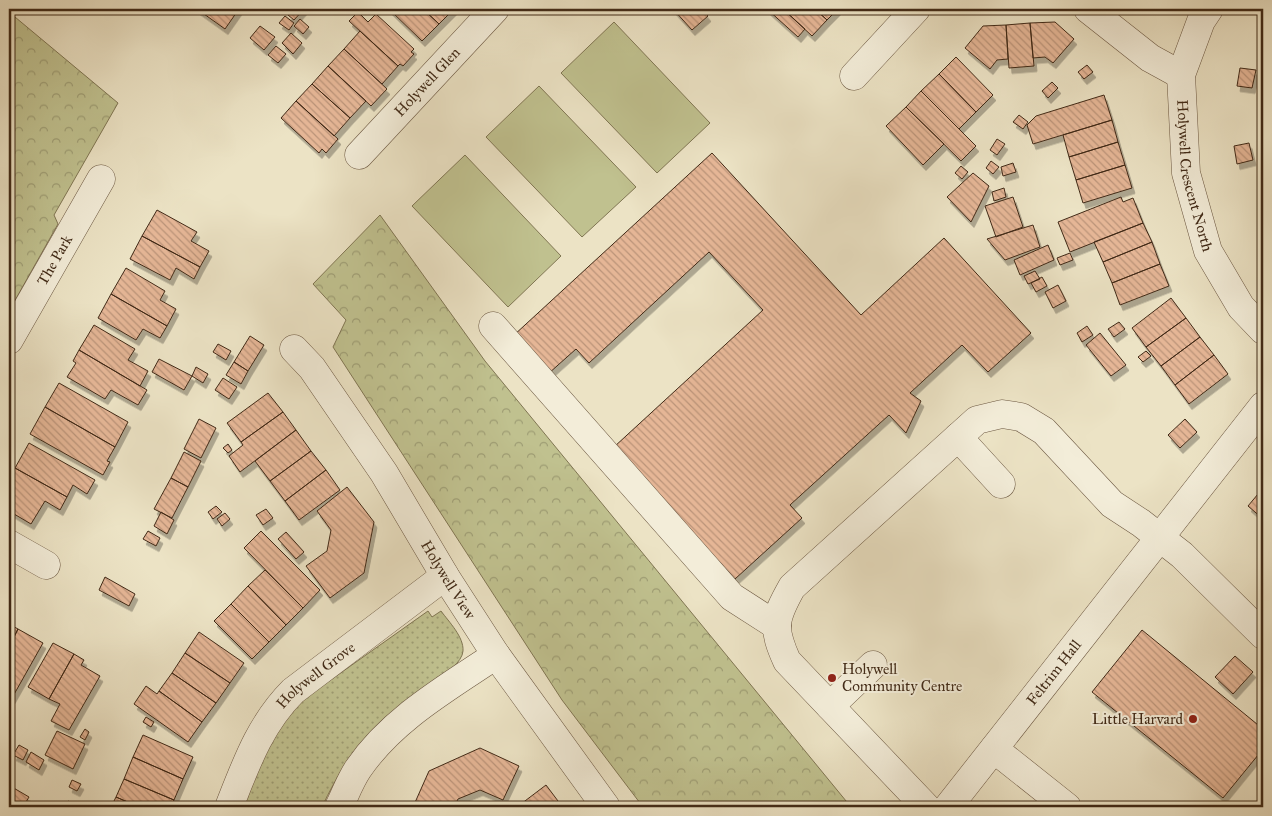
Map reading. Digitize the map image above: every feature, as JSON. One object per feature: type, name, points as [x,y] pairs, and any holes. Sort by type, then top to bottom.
[{"type":"street","name":"Holywell Glen","points":[[359,155],[495,9]]},
{"type":"street","points":[[854,76],[916,9]]},
{"type":"street","points":[[1088,9],[1150,58],[1181,75]]},
{"type":"street","name":"Holywell Crescent North","points":[[1209,9],[1201,21],[1181,75],[1186,173],[1208,252],[1241,307],[1263,330]]},
{"type":"street","name":"The Park","points":[[9,340],[101,179]]},
{"type":"street","points":[[493,326],[732,597],[777,626]]},
{"type":"street","name":"Holywell View","points":[[294,349],[312,368],[384,473],[445,576],[496,655],[606,807]]},
{"type":"street","name":"Feltrim Hall","points":[[948,807],[1263,406]]},
{"type":"street","points":[[926,807],[787,661],[777,639],[778,611],[792,587],[976,420],[1002,414],[1021,417],[1044,431],[1112,504],[1160,537],[1182,555],[1263,635]]},
{"type":"street","points":[[958,437],[1000,484]]},
{"type":"street","points":[[9,544],[46,565]]},
{"type":"street","name":"Holywell Grove","points":[[229,807],[258,736],[278,706],[293,691],[445,576]]},
{"type":"street","points":[[339,807],[357,771],[382,740],[428,701],[496,655]]},
{"type":"street","points":[[830,706],[873,665]]},
{"type":"street","points":[[994,749],[1067,807]]},
{"type":"green space","points":[[9,12],[118,103],[54,215],[58,224],[9,311]]},
{"type":"green space","points":[[614,22],[710,123],[657,173],[561,73]]},
{"type":"green space","points":[[539,86],[636,187],[582,237],[486,137]]},
{"type":"green space","points":[[465,155],[561,256],[508,307],[412,206]]},
{"type":"green space","points":[[380,215],[485,361],[851,807],[643,807],[562,700],[333,347],[346,320],[313,284]]},
{"type":"green space","points":[[428,611],[432,617],[441,611],[461,640],[463,651],[460,659],[452,669],[388,715],[371,731],[347,762],[333,784],[322,807],[244,807],[263,756],[294,706]]},
{"type":"building","points":[[197,9],[239,9],[225,29]]},
{"type":"building","points":[[294,9],[304,9],[294,20],[288,15]]},
{"type":"building","points":[[389,9],[423,9],[439,24],[422,41]]},
{"type":"building","points":[[423,9],[454,9],[439,24]]},
{"type":"building","points":[[673,9],[702,9],[708,16],[692,30]]},
{"type":"building","points":[[767,9],[783,9],[805,29],[798,37]]},
{"type":"building","points":[[783,9],[815,9],[827,20],[812,36]]},
{"type":"building","points":[[815,9],[838,9],[827,20]]},
{"type":"building","points":[[358,12],[368,22],[376,14],[414,49],[411,52],[414,54],[403,66],[400,64],[398,66],[349,21]]},
{"type":"building","points":[[285,16],[294,23],[289,30],[279,23]]},
{"type":"building","points":[[300,19],[309,27],[303,34],[294,26]]},
{"type":"building","points":[[1055,22],[1074,39],[1053,63],[1045,57],[1033,58],[1030,23]]},
{"type":"building","points":[[1030,23],[1034,66],[1009,68],[1006,25]]},
{"type":"building","points":[[1006,25],[1008,59],[997,60],[990,69],[965,48],[983,26]]},
{"type":"building","points":[[260,26],[275,37],[264,50],[250,38]]},
{"type":"building","points":[[360,31],[398,66],[382,84],[344,49]]},
{"type":"building","points":[[291,33],[302,43],[293,54],[282,43]]},
{"type":"building","points":[[276,46],[286,54],[278,63],[268,55]]},
{"type":"building","points":[[344,49],[387,89],[371,106],[328,66]]},
{"type":"building","points":[[956,57],[993,95],[976,112],[939,74]]},
{"type":"building","points":[[1087,65],[1093,72],[1084,79],[1078,72]]},
{"type":"building","points":[[328,66],[366,101],[350,118],[312,84]]},
{"type":"building","points":[[1240,68],[1256,70],[1252,88],[1237,86]]},
{"type":"building","points":[[939,74],[976,112],[959,129],[921,91]]},
{"type":"building","points":[[1052,82],[1058,88],[1048,98],[1042,91]]},
{"type":"building","points":[[312,84],[350,118],[334,136],[296,101]]},
{"type":"building","points":[[921,91],[976,146],[961,161],[906,107]]},
{"type":"building","points":[[1104,95],[1112,120],[1033,144],[1027,125],[1036,116]]},
{"type":"building","points":[[296,101],[338,139],[326,153],[322,149],[319,153],[281,118]]},
{"type":"building","points":[[906,107],[944,144],[923,165],[886,126]]},
{"type":"building","points":[[1019,115],[1028,122],[1023,129],[1013,122]]},
{"type":"building","points":[[1112,120],[1118,142],[1069,157],[1063,135]]},
{"type":"building","points":[[997,139],[1005,144],[997,155],[990,150]]},
{"type":"building","points":[[1118,142],[1125,165],[1076,180],[1069,157]]},
{"type":"building","points":[[1249,143],[1253,160],[1237,164],[1234,146]]},
{"type":"building","points":[[712,153],[861,315],[944,238],[1031,333],[988,372],[962,345],[910,393],[921,401],[906,433],[889,415],[790,505],[802,518],[735,579],[614,447],[763,310],[709,252],[589,363],[576,349],[548,374],[513,336]]},
{"type":"building","points":[[991,161],[999,167],[993,174],[986,168]]},
{"type":"building","points":[[1013,163],[1016,172],[1003,176],[1001,167]]},
{"type":"building","points":[[1125,165],[1132,188],[1083,203],[1076,180]]},
{"type":"building","points":[[961,166],[968,172],[962,179],[955,173]]},
{"type":"building","points":[[973,173],[989,186],[971,222],[947,197]]},
{"type":"building","points":[[1004,188],[1006,197],[994,201],[992,192]]},
{"type":"building","points":[[1013,197],[1023,227],[996,237],[985,206]]},
{"type":"building","points":[[1121,197],[1123,202],[1133,198],[1143,223],[1070,252],[1058,222]]},
{"type":"building","points":[[157,210],[197,232],[191,241],[209,251],[200,267],[142,236]]},
{"type":"building","points":[[1143,223],[1152,242],[1103,262],[1094,242]]},
{"type":"building","points":[[1033,225],[1040,247],[1005,260],[987,239]]},
{"type":"building","points":[[142,236],[200,267],[194,279],[176,268],[170,280],[130,259]]},
{"type":"building","points":[[1152,242],[1160,264],[1112,283],[1103,262]]},
{"type":"building","points":[[1048,245],[1054,260],[1020,275],[1014,260]]},
{"type":"building","points":[[1070,253],[1073,260],[1060,265],[1057,258]]},
{"type":"building","points":[[1160,264],[1169,286],[1120,305],[1112,283]]},
{"type":"building","points":[[126,268],[165,291],[160,300],[176,309],[167,326],[111,294]]},
{"type":"building","points":[[1035,271],[1040,279],[1028,284],[1024,276]]},
{"type":"building","points":[[1042,277],[1047,286],[1036,292],[1031,283]]},
{"type":"building","points":[[1058,285],[1066,301],[1053,308],[1045,292]]},
{"type":"building","points":[[111,294],[167,326],[160,338],[143,329],[136,340],[98,318]]},
{"type":"building","points":[[1171,298],[1186,318],[1146,347],[1132,328]]},
{"type":"building","points":[[1186,318],[1200,337],[1161,366],[1146,347]]},
{"type":"building","points":[[1119,322],[1125,329],[1114,337],[1108,329]]},
{"type":"building","points":[[94,325],[135,349],[128,360],[148,371],[140,386],[79,350]]},
{"type":"building","points":[[1087,326],[1093,335],[1082,342],[1077,333]]},
{"type":"building","points":[[1100,333],[1126,365],[1111,376],[1086,345]]},
{"type":"building","points":[[250,336],[264,345],[248,371],[234,362]]},
{"type":"building","points":[[1200,337],[1214,355],[1175,385],[1161,366]]},
{"type":"building","points":[[218,344],[231,351],[226,360],[213,352]]},
{"type":"building","points":[[79,350],[147,390],[138,405],[111,390],[105,399],[67,377],[76,363],[73,361]]},
{"type":"building","points":[[1146,351],[1151,356],[1143,362],[1138,357]]},
{"type":"building","points":[[1214,355],[1228,374],[1189,404],[1175,385]]},
{"type":"building","points":[[159,359],[192,376],[184,390],[152,372]]},
{"type":"building","points":[[234,362],[248,371],[241,384],[226,375]]},
{"type":"building","points":[[196,367],[208,374],[203,383],[192,376]]},
{"type":"building","points":[[223,378],[237,387],[229,399],[215,390]]},
{"type":"building","points":[[59,383],[128,422],[115,447],[45,407]]},
{"type":"building","points":[[268,393],[283,412],[241,442],[227,423]]},
{"type":"building","points":[[45,407],[115,447],[107,461],[110,462],[103,475],[30,434]]},
{"type":"building","points":[[283,412],[296,430],[240,472],[229,456],[243,445],[241,442]]},
{"type":"building","points":[[199,419],[216,428],[201,458],[184,449]]},
{"type":"building","points":[[1185,419],[1197,432],[1180,448],[1168,435]]},
{"type":"building","points":[[296,430],[311,451],[270,481],[255,461]]},
{"type":"building","points":[[29,443],[95,480],[87,494],[73,485],[67,497],[15,468]]},
{"type":"building","points":[[228,444],[232,450],[228,453],[223,448]]},
{"type":"building","points":[[311,451],[326,470],[285,501],[270,481]]},
{"type":"building","points":[[184,452],[201,461],[188,487],[171,478]]},
{"type":"building","points":[[15,468],[67,497],[60,510],[45,501],[31,524],[9,511],[9,479]]},
{"type":"building","points":[[326,470],[340,490],[299,520],[285,501]]},
{"type":"building","points":[[171,478],[188,487],[172,518],[154,509]]},
{"type":"building","points":[[347,487],[374,522],[364,573],[330,598],[306,566],[327,551],[331,530],[317,511]]},
{"type":"building","points":[[1263,488],[1263,519],[1248,506]]},
{"type":"building","points":[[216,506],[222,512],[213,519],[208,512]]},
{"type":"building","points":[[266,509],[273,518],[263,525],[256,515]]},
{"type":"building","points":[[161,512],[174,520],[167,534],[154,526]]},
{"type":"building","points":[[225,513],[230,519],[222,526],[217,519]]},
{"type":"building","points":[[148,531],[160,538],[156,546],[143,539]]},
{"type":"building","points":[[261,531],[320,590],[303,608],[244,548]]},
{"type":"building","points":[[286,532],[304,552],[296,559],[278,539]]},
{"type":"building","points":[[265,570],[303,608],[286,625],[248,586]]},
{"type":"building","points":[[105,577],[135,594],[129,606],[99,590]]},
{"type":"building","points":[[248,586],[286,625],[269,642],[231,604]]},
{"type":"building","points":[[231,604],[269,642],[252,659],[214,621]]},
{"type":"building","points":[[9,624],[18,629],[9,647]]},
{"type":"building","points":[[18,629],[43,643],[12,698],[9,697],[9,647]]},
{"type":"building","points":[[1142,630],[1263,729],[1263,749],[1223,798],[1092,692]]},
{"type":"building","points":[[199,632],[244,663],[230,683],[185,653]]},
{"type":"building","points":[[53,643],[74,654],[49,699],[28,687]]},
{"type":"building","points":[[185,653],[230,683],[216,703],[172,673]]},
{"type":"building","points":[[74,654],[84,660],[81,665],[100,676],[69,730],[51,721],[60,704],[49,699]]},
{"type":"building","points":[[1235,656],[1253,672],[1233,694],[1215,677]]},
{"type":"building","points":[[172,673],[216,703],[202,722],[159,691]]},
{"type":"building","points":[[146,686],[157,694],[159,691],[202,722],[188,742],[134,704]]},
{"type":"building","points":[[146,717],[154,722],[151,727],[143,722]]},
{"type":"building","points":[[85,729],[89,732],[85,740],[80,737]]},
{"type":"building","points":[[57,731],[85,744],[73,769],[45,755]]},
{"type":"building","points":[[143,735],[193,757],[183,779],[133,757]]},
{"type":"building","points":[[19,745],[28,750],[23,760],[13,755]]},
{"type":"building","points":[[480,748],[519,766],[503,800],[480,790],[458,799],[454,807],[413,807],[429,771]]},
{"type":"building","points":[[31,752],[44,760],[39,770],[26,762]]},
{"type":"building","points":[[133,757],[183,779],[174,800],[124,779]]},
{"type":"building","points":[[124,779],[174,800],[171,807],[139,807],[116,797]]},
{"type":"building","points":[[72,780],[81,784],[77,791],[69,787]]},
{"type":"building","points":[[546,785],[561,805],[558,807],[517,807]]},
{"type":"building","points":[[12,787],[29,797],[23,807],[9,807],[9,792]]},
{"type":"building","points":[[116,797],[139,807],[111,807]]},
{"type":"building","points":[[68,801],[80,807],[64,807]]},
{"type":"place","name":"Holywell Community Centre","points":[[832,678]]},
{"type":"place","name":"Little Harvard","points":[[1193,719]]}]
